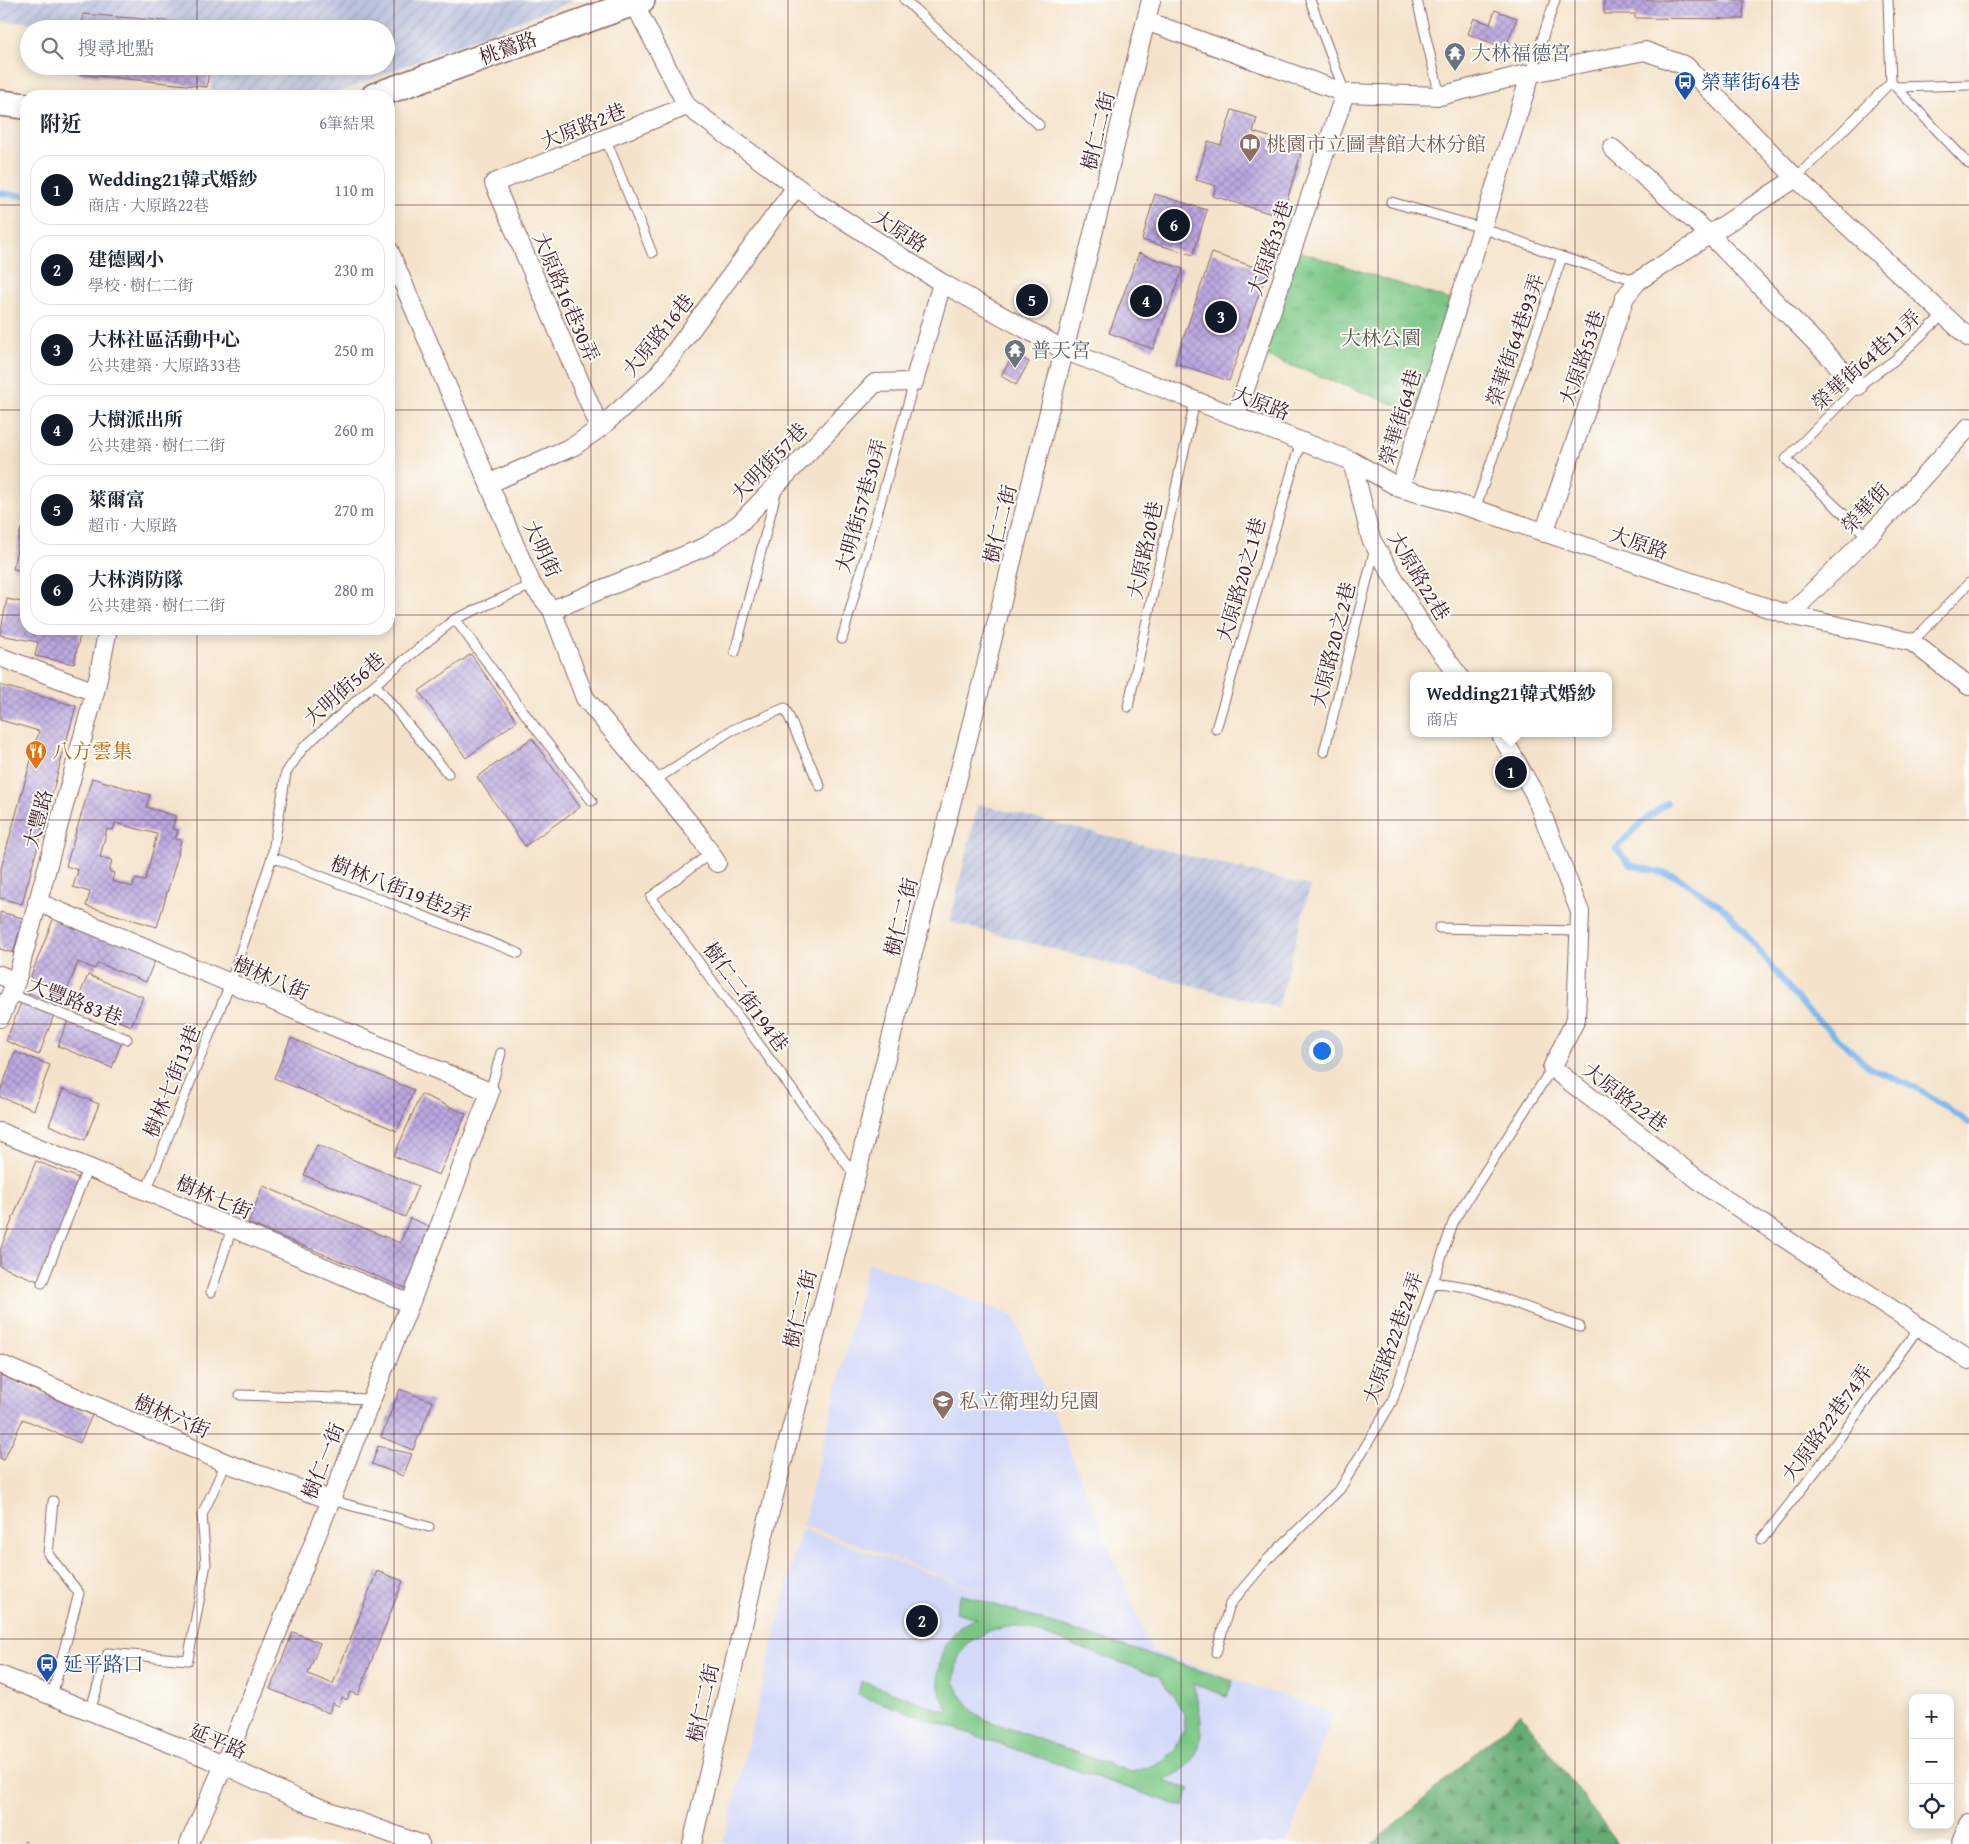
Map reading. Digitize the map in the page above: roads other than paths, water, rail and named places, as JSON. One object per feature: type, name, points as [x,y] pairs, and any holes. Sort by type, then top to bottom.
[{"type":"main road","name":"桃鶯路","points":[[391,90],[638,2]]},
{"type":"main road","points":[[0,103],[20,105]]},
{"type":"street","name":"樹仁二街","points":[[692,1844],[764,1535],[1066,351],[1151,0]]},
{"type":"street","name":"大原路","points":[[638,2],[687,106],[820,205],[942,283],[1066,351],[1352,461],[1400,488],[1475,509],[1789,615],[1912,642],[1969,686]]},
{"type":"street","points":[[1146,21],[1345,93],[1440,96],[1531,73],[1646,52],[1686,66],[1796,178],[1969,338]]},
{"type":"street","name":"榮華街64巷","points":[[1400,488],[1531,73]]},
{"type":"street","name":"大原路33巷","points":[[1236,416],[1345,93]]},
{"type":"street","name":"大原路2巷","points":[[494,184],[687,106]]},
{"type":"street","points":[[1612,148],[1710,234],[1858,386]]},
{"type":"street","name":"大原路53巷","points":[[1544,533],[1625,297],[1638,281],[1796,178]]},
{"type":"street","name":"大原路16巷30弄","points":[[494,184],[600,428]]},
{"type":"street","name":"大原路16巷","points":[[490,483],[574,446],[600,428],[657,376],[796,187]]},
{"type":"street","name":"大明街","points":[[395,264],[490,483],[532,586],[552,610],[585,698],[696,831],[714,858]]},
{"type":"street","points":[[914,382],[942,283]]},
{"type":"street","name":"大明街57巷","points":[[552,610],[707,546],[739,524],[875,383],[914,382]]},
{"type":"street","name":"榮華街","points":[[1789,615],[1868,537],[1969,427]]},
{"type":"street","name":"大原路22巷","points":[[1352,461],[1370,539],[1423,628],[1456,672]]},
{"type":"street","name":"大豐路","points":[[0,1018],[9,984],[37,902],[95,692],[107,635]]},
{"type":"street","points":[[0,657],[95,692]]},
{"type":"street","name":"大原路22巷","points":[[1502,737],[1537,802],[1580,912],[1576,1019],[1552,1068],[1713,1190],[1969,1360]]},
{"type":"street","name":"樹林八街","points":[[37,902],[490,1092]]},
{"type":"street","name":"樹仁一街","points":[[189,1844],[224,1765],[410,1304],[490,1092]]},
{"type":"street","name":"樹林七街","points":[[0,1132],[146,1191],[410,1304]]},
{"type":"street","name":"樹林六街","points":[[0,1364],[226,1462],[331,1500]]},
{"type":"street","name":"延平路","points":[[0,1675],[224,1765],[304,1802],[420,1844]]},
{"type":"street","points":[[1961,1844],[1969,1824]]},
{"type":"lane","points":[[905,0],[1039,126]]},
{"type":"lane","points":[[1310,0],[1345,93]]},
{"type":"lane","points":[[1417,0],[1440,96]]},
{"type":"lane","name":"榮華街64巷","points":[[1531,73],[1555,0]]},
{"type":"lane","points":[[1888,0],[1894,85],[1969,164]]},
{"type":"lane","points":[[1796,178],[1894,85],[1969,85]]},
{"type":"lane","points":[[606,140],[652,253]]},
{"type":"lane","points":[[1391,202],[1482,228],[1562,257]]},
{"type":"lane","name":"榮華街64巷93弄","points":[[1475,509],[1562,257],[1638,281]]},
{"type":"lane","name":"榮華街64巷11弄","points":[[1868,537],[1786,459],[1858,386],[1896,359],[1944,314]]},
{"type":"lane","name":"大明街57巷30弄","points":[[842,639],[914,382]]},
{"type":"lane","name":"大原路20巷","points":[[1128,707],[1195,401]]},
{"type":"lane","name":"大原路20之1巷","points":[[1216,729],[1301,441]]},
{"type":"lane","points":[[735,652],[778,484]]},
{"type":"lane","name":"大原路20之2巷","points":[[1324,752],[1376,547]]},
{"type":"lane","points":[[1912,642],[1969,584]]},
{"type":"lane","name":"大明街56巷","points":[[230,984],[272,857],[286,773],[303,748],[375,684],[455,619],[532,586]]},
{"type":"lane","points":[[455,619],[592,801]]},
{"type":"lane","points":[[375,684],[448,774]]},
{"type":"lane","points":[[654,781],[730,731],[785,708],[820,786]]},
{"type":"lane","name":"樹林八街19巷2弄","points":[[272,857],[518,953]]},
{"type":"lane","name":"樹仁二街194巷","points":[[714,858],[652,897],[856,1177]]},
{"type":"lane","points":[[1439,928],[1578,931]]},
{"type":"lane","name":"大豐路83巷","points":[[9,984],[127,1040]]},
{"type":"lane","name":"樹林七街13巷","points":[[146,1191],[230,984]]},
{"type":"lane","points":[[490,1092],[500,1053]]},
{"type":"lane","name":"大原路22巷24弄","points":[[1216,1654],[1230,1604],[1268,1559],[1340,1489],[1392,1402],[1454,1220],[1552,1068]]},
{"type":"lane","points":[[42,1284],[88,1167]]},
{"type":"lane","points":[[211,1292],[232,1228]]},
{"type":"lane","points":[[1433,1282],[1473,1288],[1580,1327]]},
{"type":"lane","name":"大原路22巷74弄","points":[[1762,1539],[1818,1468],[1919,1328]]},
{"type":"lane","points":[[240,1394],[371,1399]]},
{"type":"lane","points":[[90,1711],[108,1653],[188,1660],[206,1564],[202,1515],[226,1462]]},
{"type":"lane","points":[[331,1500],[429,1527]]},
{"type":"lane","points":[[52,1696],[79,1593],[48,1554],[53,1501]]},
{"type":"waterway","points":[[0,193],[20,195]]},
{"type":"waterway","points":[[1667,803],[1641,823],[1616,848],[1630,865],[1676,876],[1726,910],[1807,1010],[1869,1067],[1924,1092],[1969,1123]]},
{"type":"place","name":"大林福德宮","points":[[1455,72]]},
{"type":"place","name":"榮華街64巷","points":[[1685,101]]},
{"type":"place","name":"桃園市立圖書館大林分館","points":[[1250,163]]},
{"type":"place","name":"大林消防隊","points":[[1174,225]]},
{"type":"place","name":"萊爾富","points":[[1032,300]]},
{"type":"place","name":"大樹派出所","points":[[1146,301]]},
{"type":"place","name":"大林社區活動中心","points":[[1221,317]]},
{"type":"place","name":"普天宮","points":[[1015,369]]},
{"type":"place","name":"八方雲集","points":[[36,770]]},
{"type":"place","name":"Wedding21韓式婚紗","points":[[1511,772]]},
{"type":"place","name":"私立衛理幼兒園","points":[[943,1420]]},
{"type":"place","name":"建德國小","points":[[922,1621]]},
{"type":"place","name":"延平路口","points":[[47,1683]]},
{"type":"park label","name":"大林公園","points":[[1381,338]]}]
